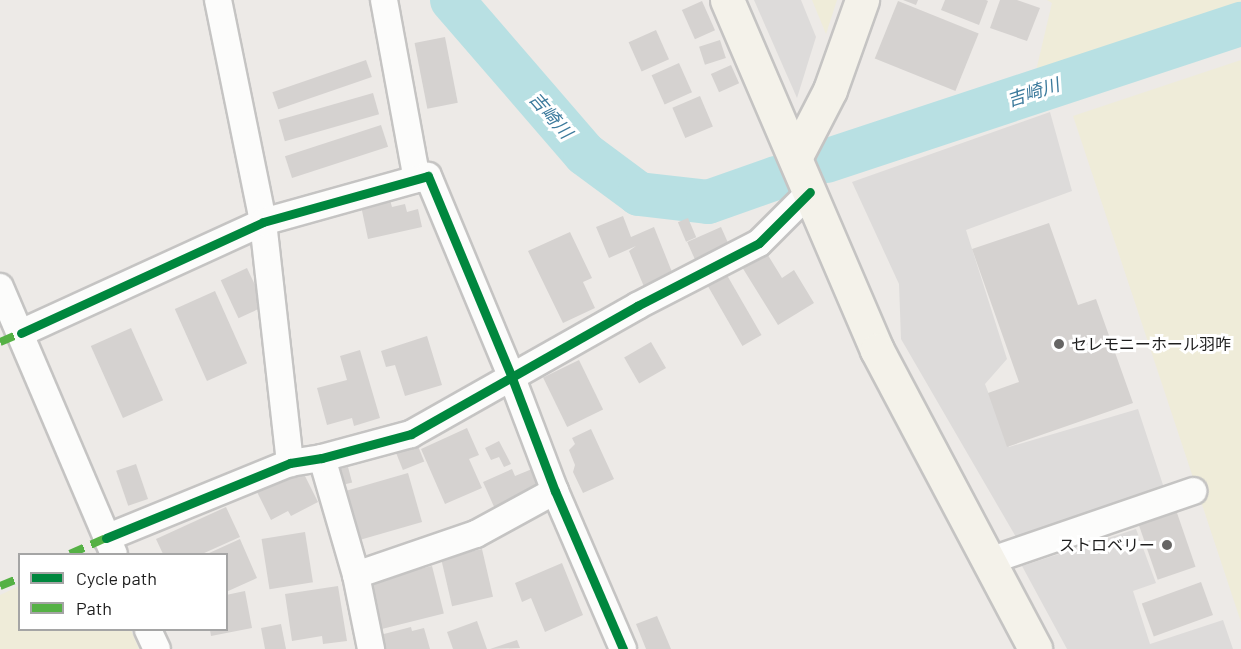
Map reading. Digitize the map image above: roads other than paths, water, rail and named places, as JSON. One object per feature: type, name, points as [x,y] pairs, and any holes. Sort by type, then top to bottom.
[{"type":"street","points":[[218,0],[263,222],[290,463]]},
{"type":"street","points":[[384,0],[417,179]]},
{"type":"street","points":[[727,0],[796,156],[876,350],[1035,649]]},
{"type":"street","points":[[796,156],[830,90],[862,0]]},
{"type":"street","points":[[21,333],[263,222],[429,176],[512,378],[555,491],[623,649]]},
{"type":"street","points":[[0,287],[110,546],[290,463],[322,458],[411,434],[637,306],[759,243],[810,192]]},
{"type":"street","points":[[322,458],[356,575],[371,649]]},
{"type":"street","points":[[356,575],[476,534],[555,491]]},
{"type":"street","points":[[989,561],[1193,491]]},
{"type":"street","points":[[148,631],[157,649]]},
{"type":"waterway","name":"吉崎川","points":[[452,0],[585,154],[639,194],[708,202],[776,178]]},
{"type":"waterway","name":"吉崎川","points":[[826,161],[1241,24]]},
{"type":"place","name":"セレモニーホール羽咋","points":[[1059,344]]},
{"type":"place","name":"ストロベリー","points":[[1167,545]]}]
